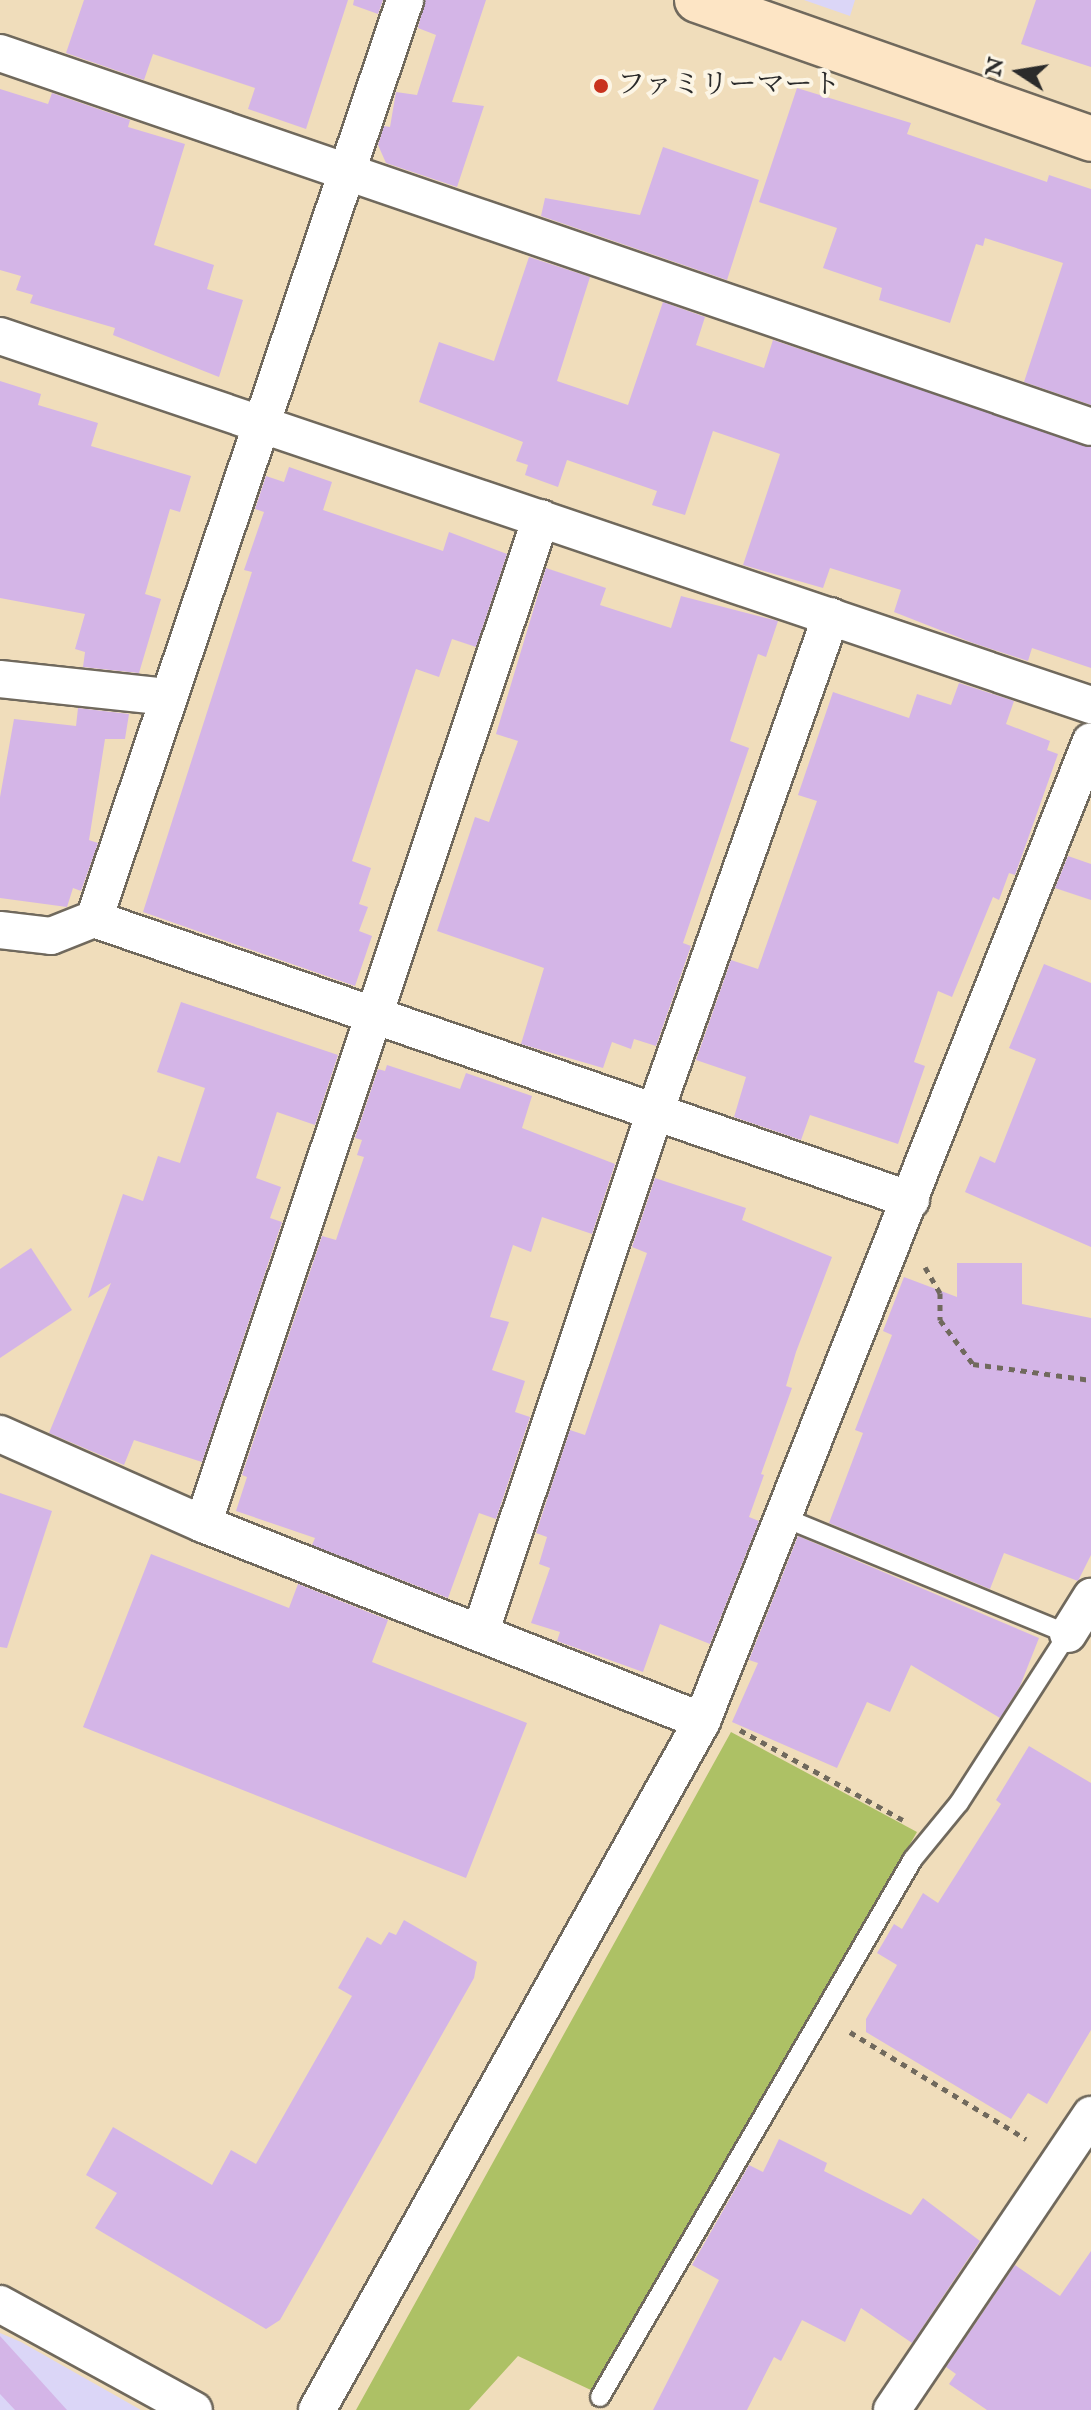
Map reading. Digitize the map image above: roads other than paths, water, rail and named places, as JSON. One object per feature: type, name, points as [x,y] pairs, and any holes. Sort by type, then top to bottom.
[{"type":"street","points":[[94,919],[345,168],[405,0]]},
{"type":"street","points":[[697,0],[1091,139]]},
{"type":"street","points":[[0,53],[345,168],[1091,427]]},
{"type":"street","points":[[0,336],[1091,705]]},
{"type":"street","points":[[203,1524],[541,518]]},
{"type":"street","points":[[480,1633],[655,1112],[831,616]]},
{"type":"street","points":[[0,679],[169,697]]},
{"type":"street","points":[[317,2410],[704,1716],[1091,741]]},
{"type":"street","points":[[0,930],[51,936],[94,919],[911,1200]]},
{"type":"street","points":[[0,1434],[203,1524],[480,1633],[704,1716]]},
{"type":"street","points":[[1068,1634],[1091,1597]]},
{"type":"street","points":[[892,2410],[1091,2115]]},
{"type":"street","points":[[0,2304],[194,2410]]},
{"type":"lane","points":[[600,2397],[820,2014],[932,1836],[959,1803],[1068,1634],[783,1517]]},
{"type":"place","name":"ファミリーマート","points":[[601,86]]}]
